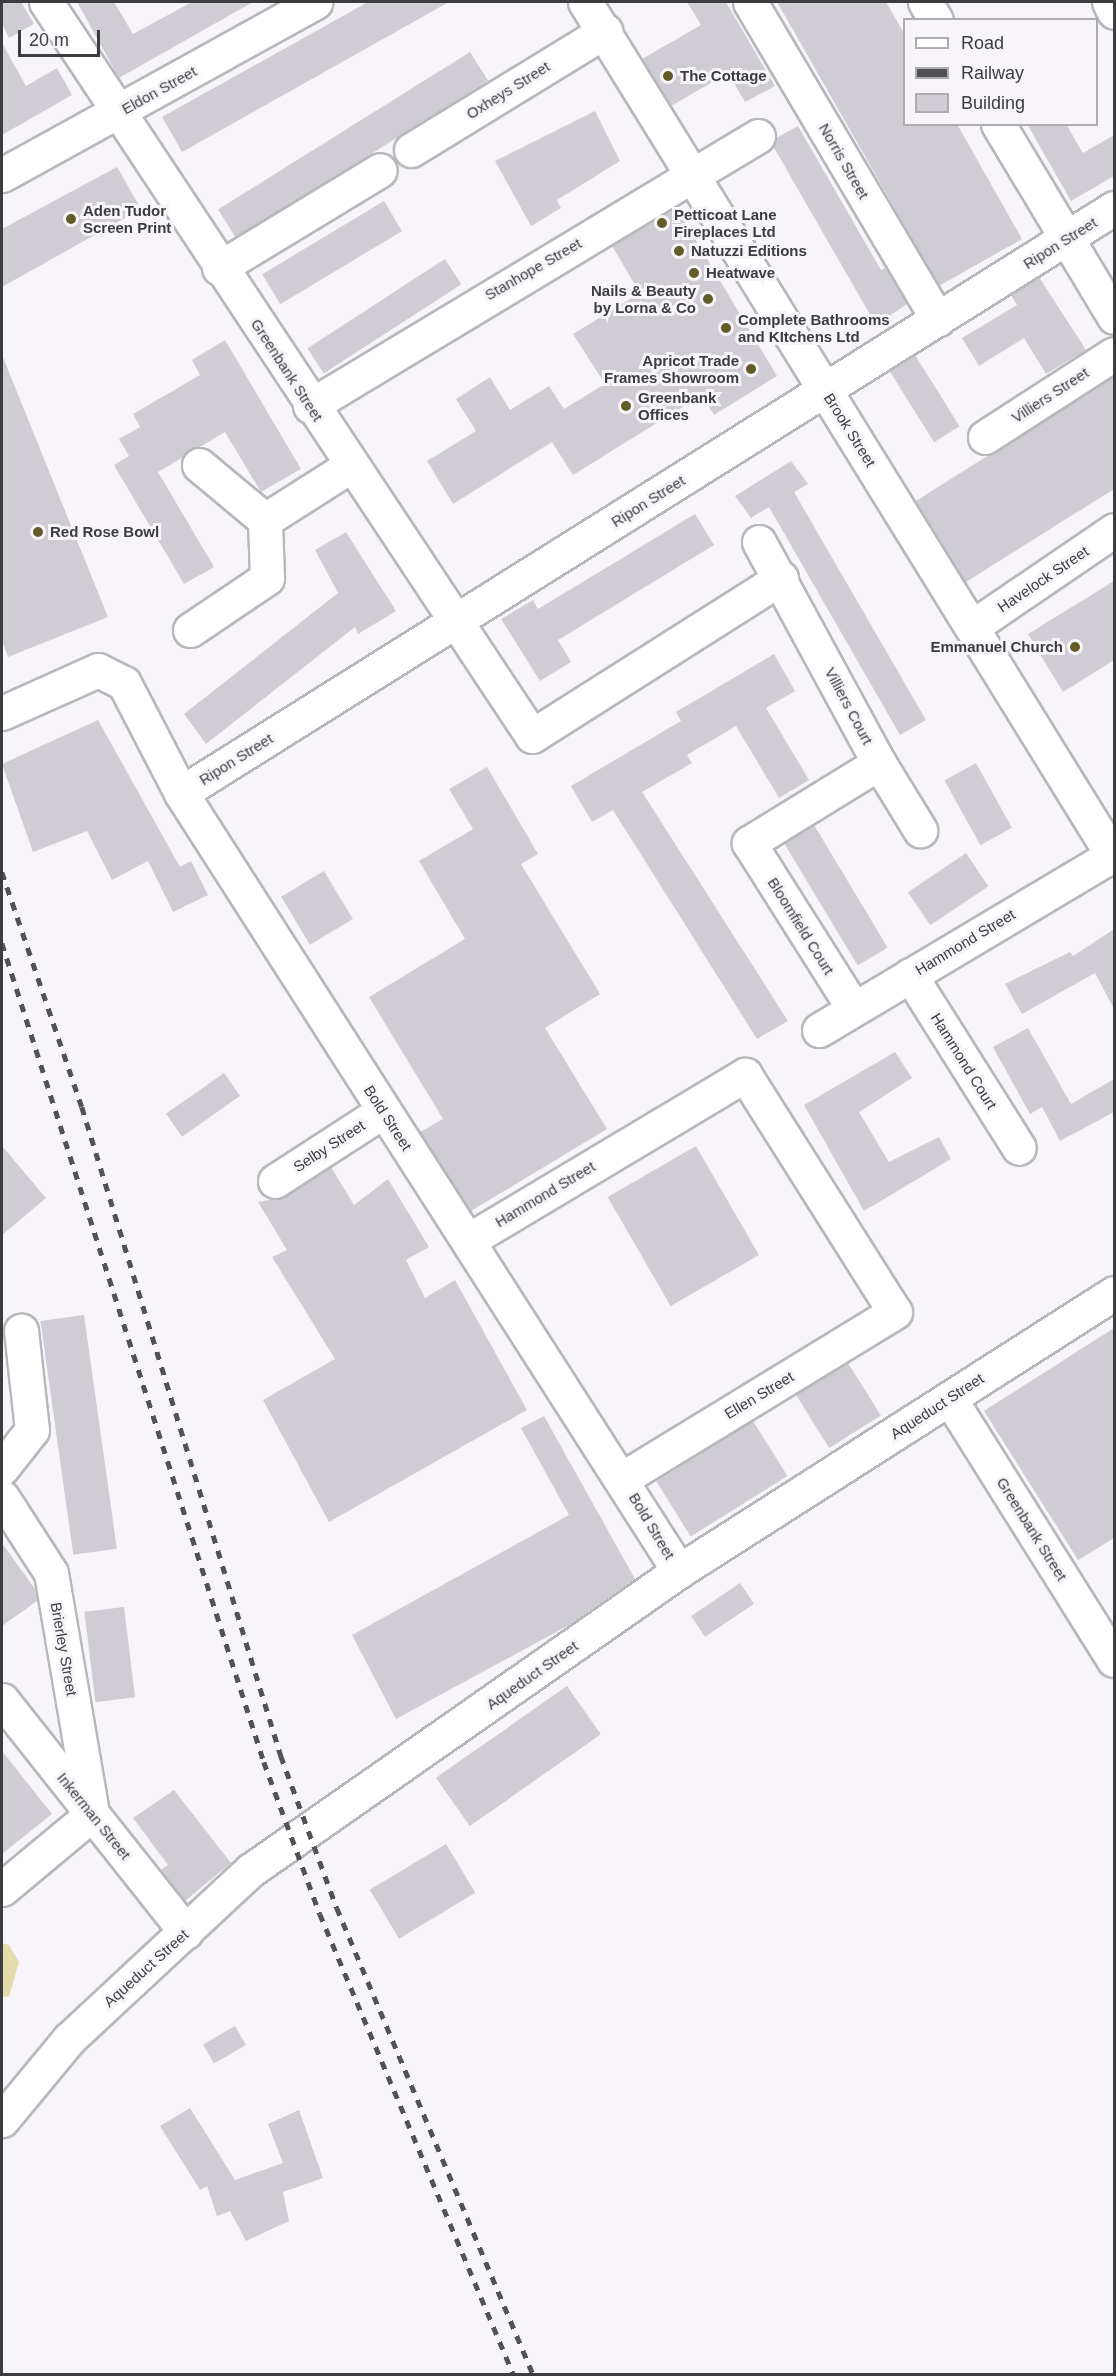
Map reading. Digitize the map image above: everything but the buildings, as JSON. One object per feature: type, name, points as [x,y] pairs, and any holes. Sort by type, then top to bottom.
[{"type":"street","name":"Greenbank Street","points":[[46,2],[454,624],[531,736],[781,578]]},
{"type":"street","name":"Eldon Street","points":[[2,175],[118,113],[315,2]]},
{"type":"street","name":"Brook Street","points":[[585,2],[1114,857]]},
{"type":"street","name":"Norris Street","points":[[750,2],[938,320]]},
{"type":"street","points":[[925,2],[935,18]]},
{"type":"street","points":[[1109,2],[1114,12]]},
{"type":"street","name":"Oxheys Street","points":[[411,150],[605,31]]},
{"type":"street","points":[[999,126],[1065,239],[1114,317]]},
{"type":"street","name":"Stanhope Street","points":[[310,406],[758,136]]},
{"type":"street","points":[[219,268],[380,170]]},
{"type":"street","name":"Ripon Street","points":[[181,793],[454,624],[1114,208]]},
{"type":"street","name":"Villiers Street","points":[[985,436],[1114,354]]},
{"type":"street","points":[[190,630],[267,578],[265,520],[199,465]]},
{"type":"street","points":[[265,520],[350,466]]},
{"type":"street","name":"Havelock Street","points":[[972,627],[1114,530]]},
{"type":"street","name":"Villiers Court","points":[[749,843],[879,763],[781,578],[759,542]]},
{"type":"street","name":"Bold Street","points":[[2,712],[98,670],[124,683],[181,793],[383,1111],[623,1478],[679,1571]]},
{"type":"street","points":[[879,763],[920,830]]},
{"type":"street","name":"Bloomfield Court","points":[[749,843],[854,1009]]},
{"type":"street","name":"Hammond Street","points":[[819,1030],[1114,857]]},
{"type":"street","name":"Hammond Court","points":[[910,975],[1019,1148]]},
{"type":"street","name":"Hammond Street","points":[[469,1240],[745,1075],[895,1312]]},
{"type":"street","name":"Selby Street","points":[[275,1181],[383,1111]]},
{"type":"street","name":"Aqueduct Street","points":[[2,2120],[69,2039],[251,1870],[679,1571],[1114,1293]]},
{"type":"street","name":"Ellen Street","points":[[623,1478],[895,1312]]},
{"type":"street","points":[[2,1468],[32,1430],[21,1331]]},
{"type":"street","name":"Greenbank Street","points":[[950,1399],[1114,1660]]},
{"type":"street","name":"Brierley Street","points":[[2,1497],[51,1573],[92,1814]]},
{"type":"street","name":"Inkerman Street","points":[[2,1700],[186,1932]]},
{"type":"street","points":[[2,1890],[92,1814]]},
{"type":"shaded area","points":[[2,1943],[9,1945],[19,1962],[9,1997],[2,1996]]},
{"type":"railway","points":[[2,872],[82,1107],[281,1756],[337,1908],[533,2374]]},
{"type":"railway","points":[[2,943],[264,1762],[320,1914],[513,2374]]},
{"type":"place","name":"The Cottage","points":[[668,76]]},
{"type":"place","name":"Aden Tudor Screen Print","points":[[71,219]]},
{"type":"place","name":"Petticoat Lane Fireplaces Ltd","points":[[662,223]]},
{"type":"place","name":"Natuzzi Editions","points":[[679,251]]},
{"type":"place","name":"Heatwave","points":[[694,273]]},
{"type":"place","name":"Nails & Beauty by Lorna & Co","points":[[708,299]]},
{"type":"place","name":"Complete Bathrooms and KItchens Ltd","points":[[726,328]]},
{"type":"place","name":"Apricot Trade Frames Showroom","points":[[751,369]]},
{"type":"place","name":"Greenbank Offices","points":[[626,406]]},
{"type":"place","name":"Red Rose Bowl","points":[[38,532]]},
{"type":"place","name":"Emmanuel Church","points":[[1075,647]]}]
